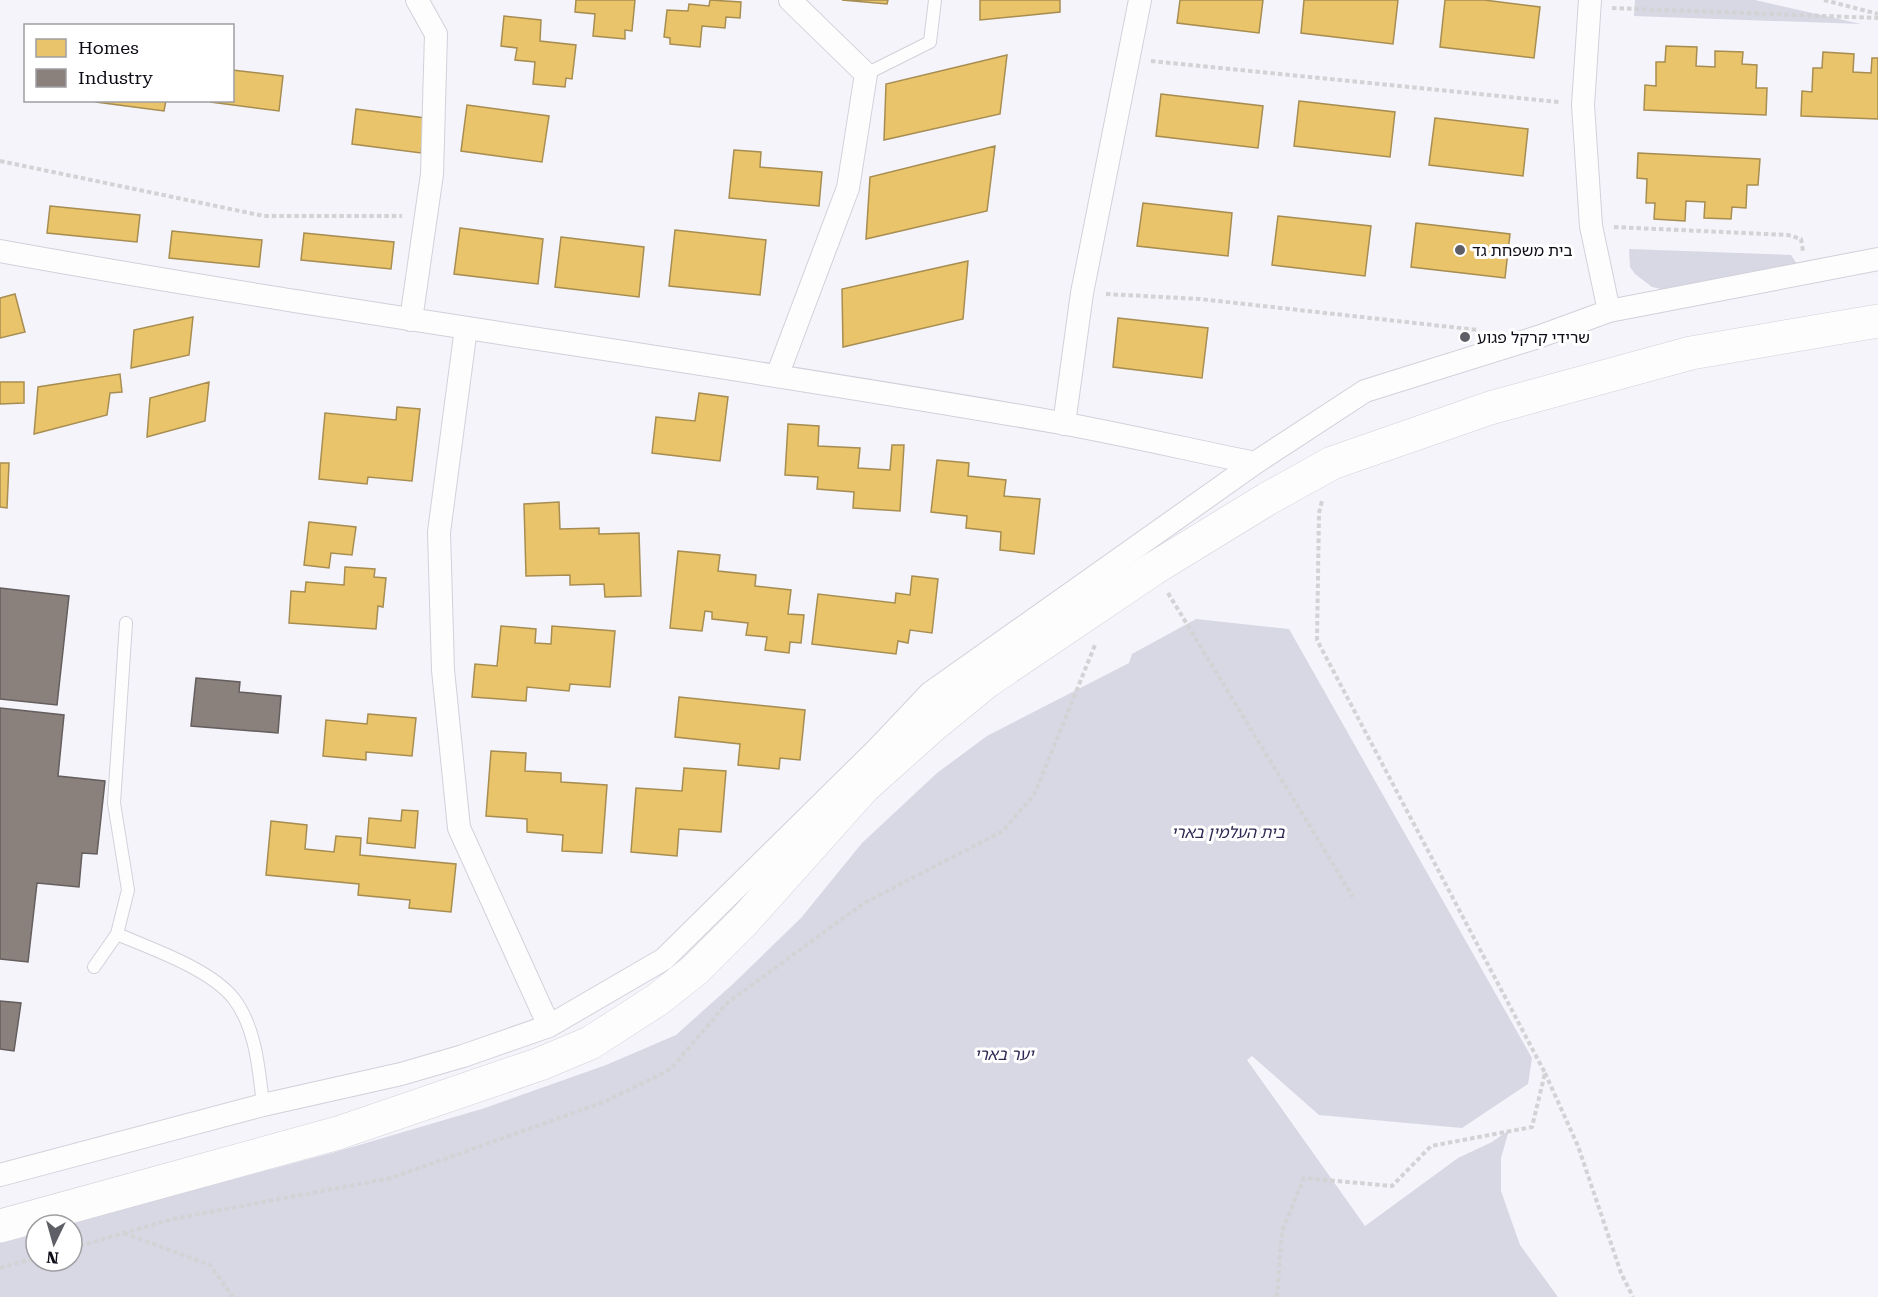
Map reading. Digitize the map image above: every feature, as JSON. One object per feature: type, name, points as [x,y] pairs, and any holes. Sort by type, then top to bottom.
[{"type":"street","points":[[411,320],[432,174],[436,34],[417,0]]},
{"type":"street","points":[[777,376],[848,188],[866,74],[790,0]]},
{"type":"street","points":[[1064,424],[1082,293],[1140,0]]},
{"type":"street","points":[[1590,4],[1583,105],[1591,226],[1609,311]]},
{"type":"street","points":[[0,251],[411,320],[777,376],[1064,424],[1255,463]]},
{"type":"street","points":[[0,1174],[263,1105],[401,1074],[463,1056],[549,1026],[664,959],[930,693],[1255,463],[1365,390],[1538,337],[1609,311],[1878,259]]},
{"type":"street","points":[[0,1226],[338,1133],[540,1064],[590,1043],[657,1000],[695,970],[745,920],[864,787],[986,682],[1153,569],[1267,499],[1332,463],[1490,408],[1691,353],[1878,321]]},
{"type":"street","points":[[466,328],[439,532],[443,670],[459,828],[549,1026]]},
{"type":"lane","points":[[866,74],[930,42],[935,0]]},
{"type":"lane","points":[[94,967],[117,934],[128,890],[114,803],[126,622]]},
{"type":"lane","points":[[117,934],[185,964],[215,982],[233,999],[244,1018],[256,1053],[263,1105]]},
{"type":"path","points":[[1824,0],[1878,16]]},
{"type":"path","points":[[1590,4],[1878,16]]},
{"type":"path","points":[[1128,59],[1583,105]]},
{"type":"path","points":[[0,161],[264,216],[426,216]]},
{"type":"path","points":[[1591,226],[1788,235],[1801,239],[1809,272]]},
{"type":"path","points":[[1082,293],[1200,299],[1479,330]]},
{"type":"path","points":[[1332,463],[1319,513],[1317,640],[1545,1073],[1578,1146],[1621,1273],[1633,1297]]},
{"type":"path","points":[[1153,569],[1353,897]]},
{"type":"path","points":[[1277,1297],[1282,1230],[1304,1178],[1392,1186],[1431,1146],[1532,1127],[1545,1073]]},
{"type":"path","points":[[124,1233],[210,1265],[233,1297]]},
{"type":"path","points":[[0,1268],[24,1261]]},
{"type":"green space","points":[[1635,0],[1755,0],[1861,24],[1634,16]]},
{"type":"green space","points":[[1629,249],[1791,255],[1803,273],[1679,293],[1652,287],[1635,274],[1630,267]]},
{"type":"green space","name":"יער בארי","points":[[1196,619],[1289,629],[1532,1058],[1528,1084],[1462,1128],[1319,1115],[1252,1056],[1247,1060],[1365,1226],[1458,1158],[1492,1142],[1509,1130],[1501,1158],[1501,1191],[1520,1245],[1558,1297],[0,1297],[0,1241],[24,1235],[24,1273],[84,1273],[84,1219],[332,1153],[485,1108],[606,1065],[676,1035],[801,918],[862,843],[937,773],[987,736],[1129,663],[1132,654]]},
{"type":"building: Homes","points":[[576,0],[635,0],[632,31],[625,30],[625,39],[593,36],[595,14],[575,12]]},
{"type":"building: Homes","points":[[710,0],[741,2],[740,18],[726,17],[725,28],[702,26],[700,47],[670,44],[670,38],[664,37],[667,10],[688,11],[689,4],[709,6]]},
{"type":"building: Homes","points":[[842,0],[888,0],[887,4]]},
{"type":"building: Homes","points":[[980,0],[1060,0],[1060,12],[980,20]]},
{"type":"building: Homes","points":[[1180,0],[1263,0],[1259,33],[1177,23]]},
{"type":"building: Homes","points":[[1304,0],[1398,0],[1393,44],[1301,33]]},
{"type":"building: Homes","points":[[1445,0],[1484,0],[1540,7],[1534,58],[1440,47]]},
{"type":"building: Homes","points":[[504,16],[541,20],[540,41],[576,45],[572,79],[566,78],[565,87],[533,84],[535,62],[515,60],[517,48],[501,46]]},
{"type":"building: Homes","points":[[1666,46],[1697,47],[1696,66],[1715,67],[1715,51],[1743,52],[1742,64],[1757,65],[1756,88],[1767,88],[1766,115],[1644,110],[1645,85],[1656,86],[1656,62],[1665,62]]},
{"type":"building: Homes","points":[[1823,52],[1854,54],[1853,72],[1871,73],[1872,58],[1878,58],[1878,119],[1801,116],[1802,91],[1812,92],[1813,68],[1822,68]]},
{"type":"building: Homes","points":[[1007,55],[1000,114],[884,140],[886,84]]},
{"type":"building: Homes","points":[[234,70],[283,76],[279,111],[210,102],[234,102]]},
{"type":"building: Homes","points":[[1161,94],[1263,106],[1258,148],[1156,136]]},
{"type":"building: Homes","points":[[1299,101],[1395,112],[1390,157],[1294,146]]},
{"type":"building: Homes","points":[[96,102],[166,102],[164,111]]},
{"type":"building: Homes","points":[[467,105],[549,116],[542,162],[461,151]]},
{"type":"building: Homes","points":[[356,109],[425,118],[421,153],[352,144]]},
{"type":"building: Homes","points":[[1435,118],[1528,129],[1523,176],[1429,165]]},
{"type":"building: Homes","points":[[995,146],[987,211],[866,239],[870,177]]},
{"type":"building: Homes","points":[[734,150],[761,152],[760,167],[822,172],[819,206],[729,198]]},
{"type":"building: Homes","points":[[1638,153],[1760,159],[1758,185],[1747,185],[1746,208],[1732,207],[1731,219],[1704,218],[1705,202],[1686,201],[1685,221],[1654,219],[1655,203],[1646,203],[1647,179],[1637,178]]},
{"type":"building: Homes","points":[[1143,203],[1232,213],[1228,256],[1137,246]]},
{"type":"building: Homes","points":[[50,206],[140,215],[137,242],[47,233]]},
{"type":"building: Homes","points":[[1278,216],[1371,226],[1365,276],[1272,265]]},
{"type":"building: Homes","name":"בית משפחת גד","points":[[1416,223],[1510,234],[1505,278],[1411,267]]},
{"type":"building: Homes","points":[[460,228],[543,239],[538,284],[454,274]]},
{"type":"building: Homes","points":[[675,230],[766,240],[760,295],[669,286]]},
{"type":"building: Homes","points":[[172,231],[262,240],[259,267],[169,258]]},
{"type":"building: Homes","points":[[304,233],[394,242],[391,269],[301,260]]},
{"type":"building: Homes","points":[[561,237],[644,247],[639,297],[555,287]]},
{"type":"building: Homes","points":[[968,261],[963,319],[843,347],[842,289]]},
{"type":"building: Homes","points":[[15,294],[25,332],[0,338],[0,298]]},
{"type":"building: Homes","points":[[193,317],[189,355],[131,368],[134,330]]},
{"type":"building: Homes","points":[[1118,318],[1208,328],[1202,378],[1113,367]]},
{"type":"building: Homes","points":[[120,374],[122,392],[110,393],[107,415],[34,434],[38,387]]},
{"type":"building: Homes","points":[[0,382],[24,382],[24,403],[0,404]]},
{"type":"building: Homes","points":[[209,382],[205,421],[147,437],[150,398]]},
{"type":"building: Homes","points":[[699,393],[728,397],[720,461],[652,453],[656,417],[695,421]]},
{"type":"building: Homes","points":[[397,407],[420,409],[412,481],[368,477],[367,484],[319,479],[325,413],[396,420]]},
{"type":"building: Homes","points":[[788,424],[819,426],[818,446],[860,448],[858,468],[890,470],[892,445],[904,445],[900,511],[853,508],[854,492],[817,489],[818,477],[785,475]]},
{"type":"building: Homes","points":[[937,460],[969,463],[968,476],[1006,480],[1004,496],[1040,499],[1034,554],[1000,550],[1001,532],[966,528],[967,516],[931,512]]},
{"type":"building: Homes","points":[[0,463],[9,463],[7,508],[0,507]]},
{"type":"building: Homes","points":[[559,502],[560,529],[599,528],[599,534],[639,533],[641,596],[605,597],[604,584],[570,585],[570,575],[526,576],[524,504]]},
{"type":"building: Homes","points":[[309,522],[356,527],[352,555],[331,553],[329,568],[304,565]]},
{"type":"building: Homes","points":[[678,551],[720,555],[718,571],[756,575],[755,586],[791,590],[788,614],[804,615],[801,643],[790,642],[789,653],[765,650],[767,637],[746,635],[748,623],[712,619],[712,612],[705,611],[702,631],[670,628]]},
{"type":"building: Homes","points":[[345,567],[375,569],[374,577],[386,578],[383,607],[378,606],[376,629],[289,623],[291,591],[305,592],[306,582],[344,585]]},
{"type":"building: Homes","points":[[912,576],[938,579],[932,633],[910,630],[908,643],[898,641],[896,654],[812,644],[818,594],[895,603],[896,593],[910,595]]},
{"type":"building: Homes","points":[[501,626],[536,629],[535,643],[551,644],[552,626],[615,631],[610,687],[570,684],[569,691],[527,687],[526,701],[472,697],[475,664],[497,666]]},
{"type":"building: Homes","points":[[679,697],[805,710],[800,760],[780,758],[779,769],[738,765],[740,744],[675,737]]},
{"type":"building: Homes","points":[[368,714],[416,718],[412,756],[366,752],[366,760],[323,756],[326,720],[367,724]]},
{"type":"building: Homes","points":[[491,751],[526,753],[525,771],[561,773],[561,782],[607,785],[602,853],[562,851],[563,835],[527,832],[527,819],[486,816]]},
{"type":"building: Homes","points":[[684,768],[726,771],[721,832],[679,829],[677,856],[631,852],[636,788],[682,791]]},
{"type":"building: Homes","points":[[402,810],[418,811],[415,848],[367,843],[369,818],[401,821]]},
{"type":"building: Homes","points":[[271,821],[307,825],[305,849],[334,852],[336,836],[361,838],[360,855],[456,864],[451,912],[409,908],[410,900],[358,895],[359,884],[266,875]]},
{"type":"building: Industry","points":[[0,588],[69,596],[57,705],[0,699]]},
{"type":"building: Industry","points":[[196,678],[240,682],[239,692],[281,696],[278,733],[191,726]]},
{"type":"building: Industry","points":[[0,708],[64,715],[58,776],[105,781],[97,854],[82,853],[79,887],[37,883],[28,962],[0,959]]},
{"type":"building: Industry","points":[[0,1001],[21,1003],[14,1051],[0,1049]]},
{"type":"place","name":"בית משפחת גד","points":[[1460,250]]},
{"type":"place","name":"שרידי קרקל פגוע","points":[[1465,337]]},
{"type":"park label","name":"בית העלמין בארי","points":[[1228,832]]}]
